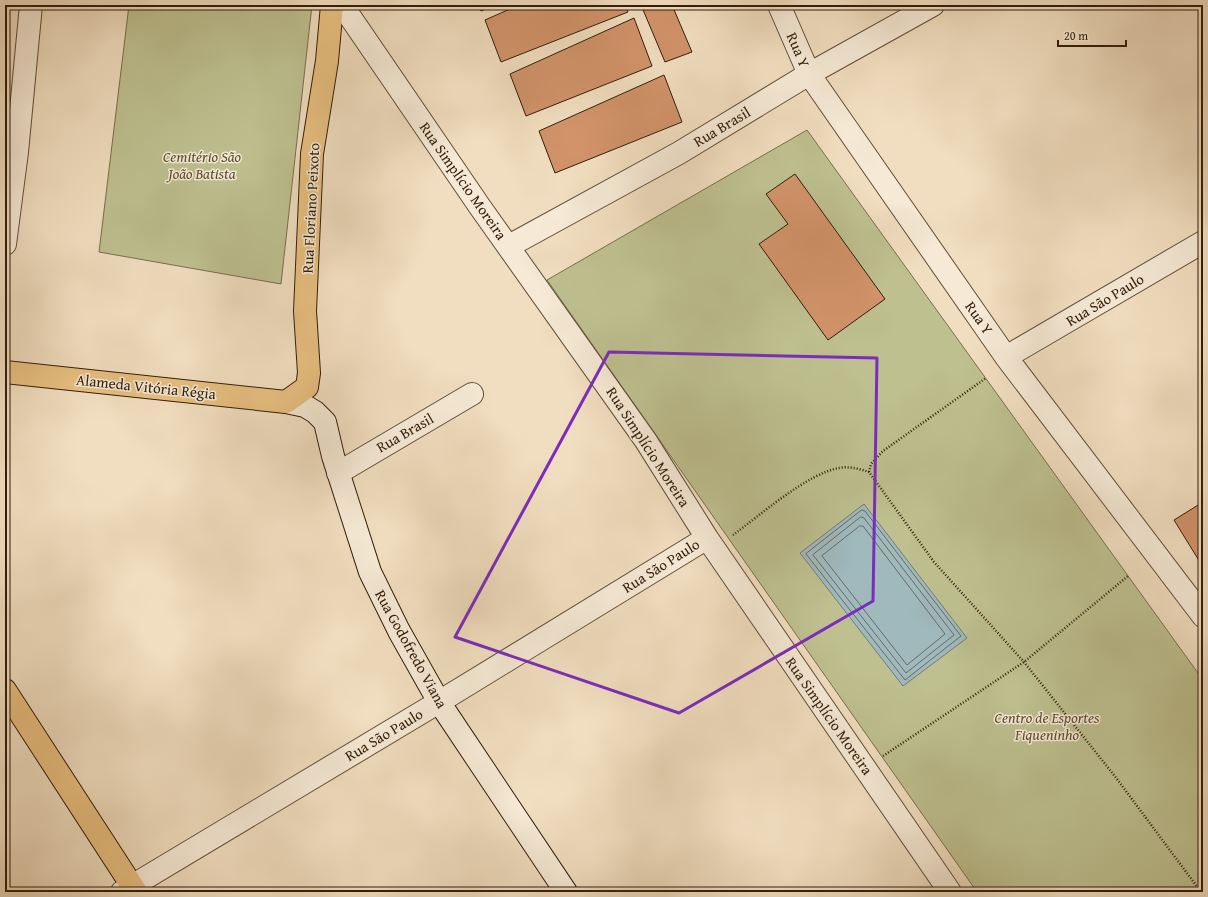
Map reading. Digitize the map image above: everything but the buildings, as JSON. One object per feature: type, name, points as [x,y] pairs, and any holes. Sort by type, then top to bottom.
[{"type":"main road","name":"Rua Floriano Peixoto","points":[[286,402],[307,387],[309,373],[305,311],[312,154],[327,60],[332,5]]},
{"type":"main road","name":"Alameda Vitória Régia","points":[[5,372],[286,402]]},
{"type":"main road","points":[[5,690],[130,890]]},
{"type":"street","points":[[5,244],[11,151],[31,5]]},
{"type":"street","name":"Rua Simplício Moreira","points":[[342,5],[646,441],[706,538],[950,892]]},
{"type":"street","name":"Rua Y","points":[[779,5],[808,74],[1006,357],[1203,616]]},
{"type":"street","name":"Rua Brasil","points":[[509,246],[679,152],[808,74],[933,5]]},
{"type":"street","name":"Rua São Paulo","points":[[1006,357],[1203,242]]},
{"type":"street","name":"Rua Brasil","points":[[338,473],[472,394]]},
{"type":"street","name":"Rua Godofredo Viana","points":[[286,402],[305,406],[315,412],[325,422],[338,473],[370,572],[399,631],[439,702],[566,892]]},
{"type":"street","name":"Rua São Paulo","points":[[130,890],[706,538]]},
{"type":"path","points":[[869,472],[874,460],[883,451],[986,378]]},
{"type":"path","points":[[728,538],[813,477],[839,468],[852,468],[869,472],[934,562],[1024,662],[1117,779],[1202,892]]},
{"type":"path","points":[[881,757],[1024,662],[1128,576]]},
{"type":"highlighted area","points":[[609,352],[877,358],[873,601],[679,713],[455,637]]},
{"type":"green space","name":"Cemitério São João Batista","points":[[129,5],[312,5],[281,284],[99,252]]},
{"type":"green space","name":"Centro de Esportes Fiqueninho","points":[[807,130],[1203,680],[1203,892],[977,892],[547,280]]},
{"type":"water","points":[[864,504],[967,638],[903,686],[800,553]]}]
